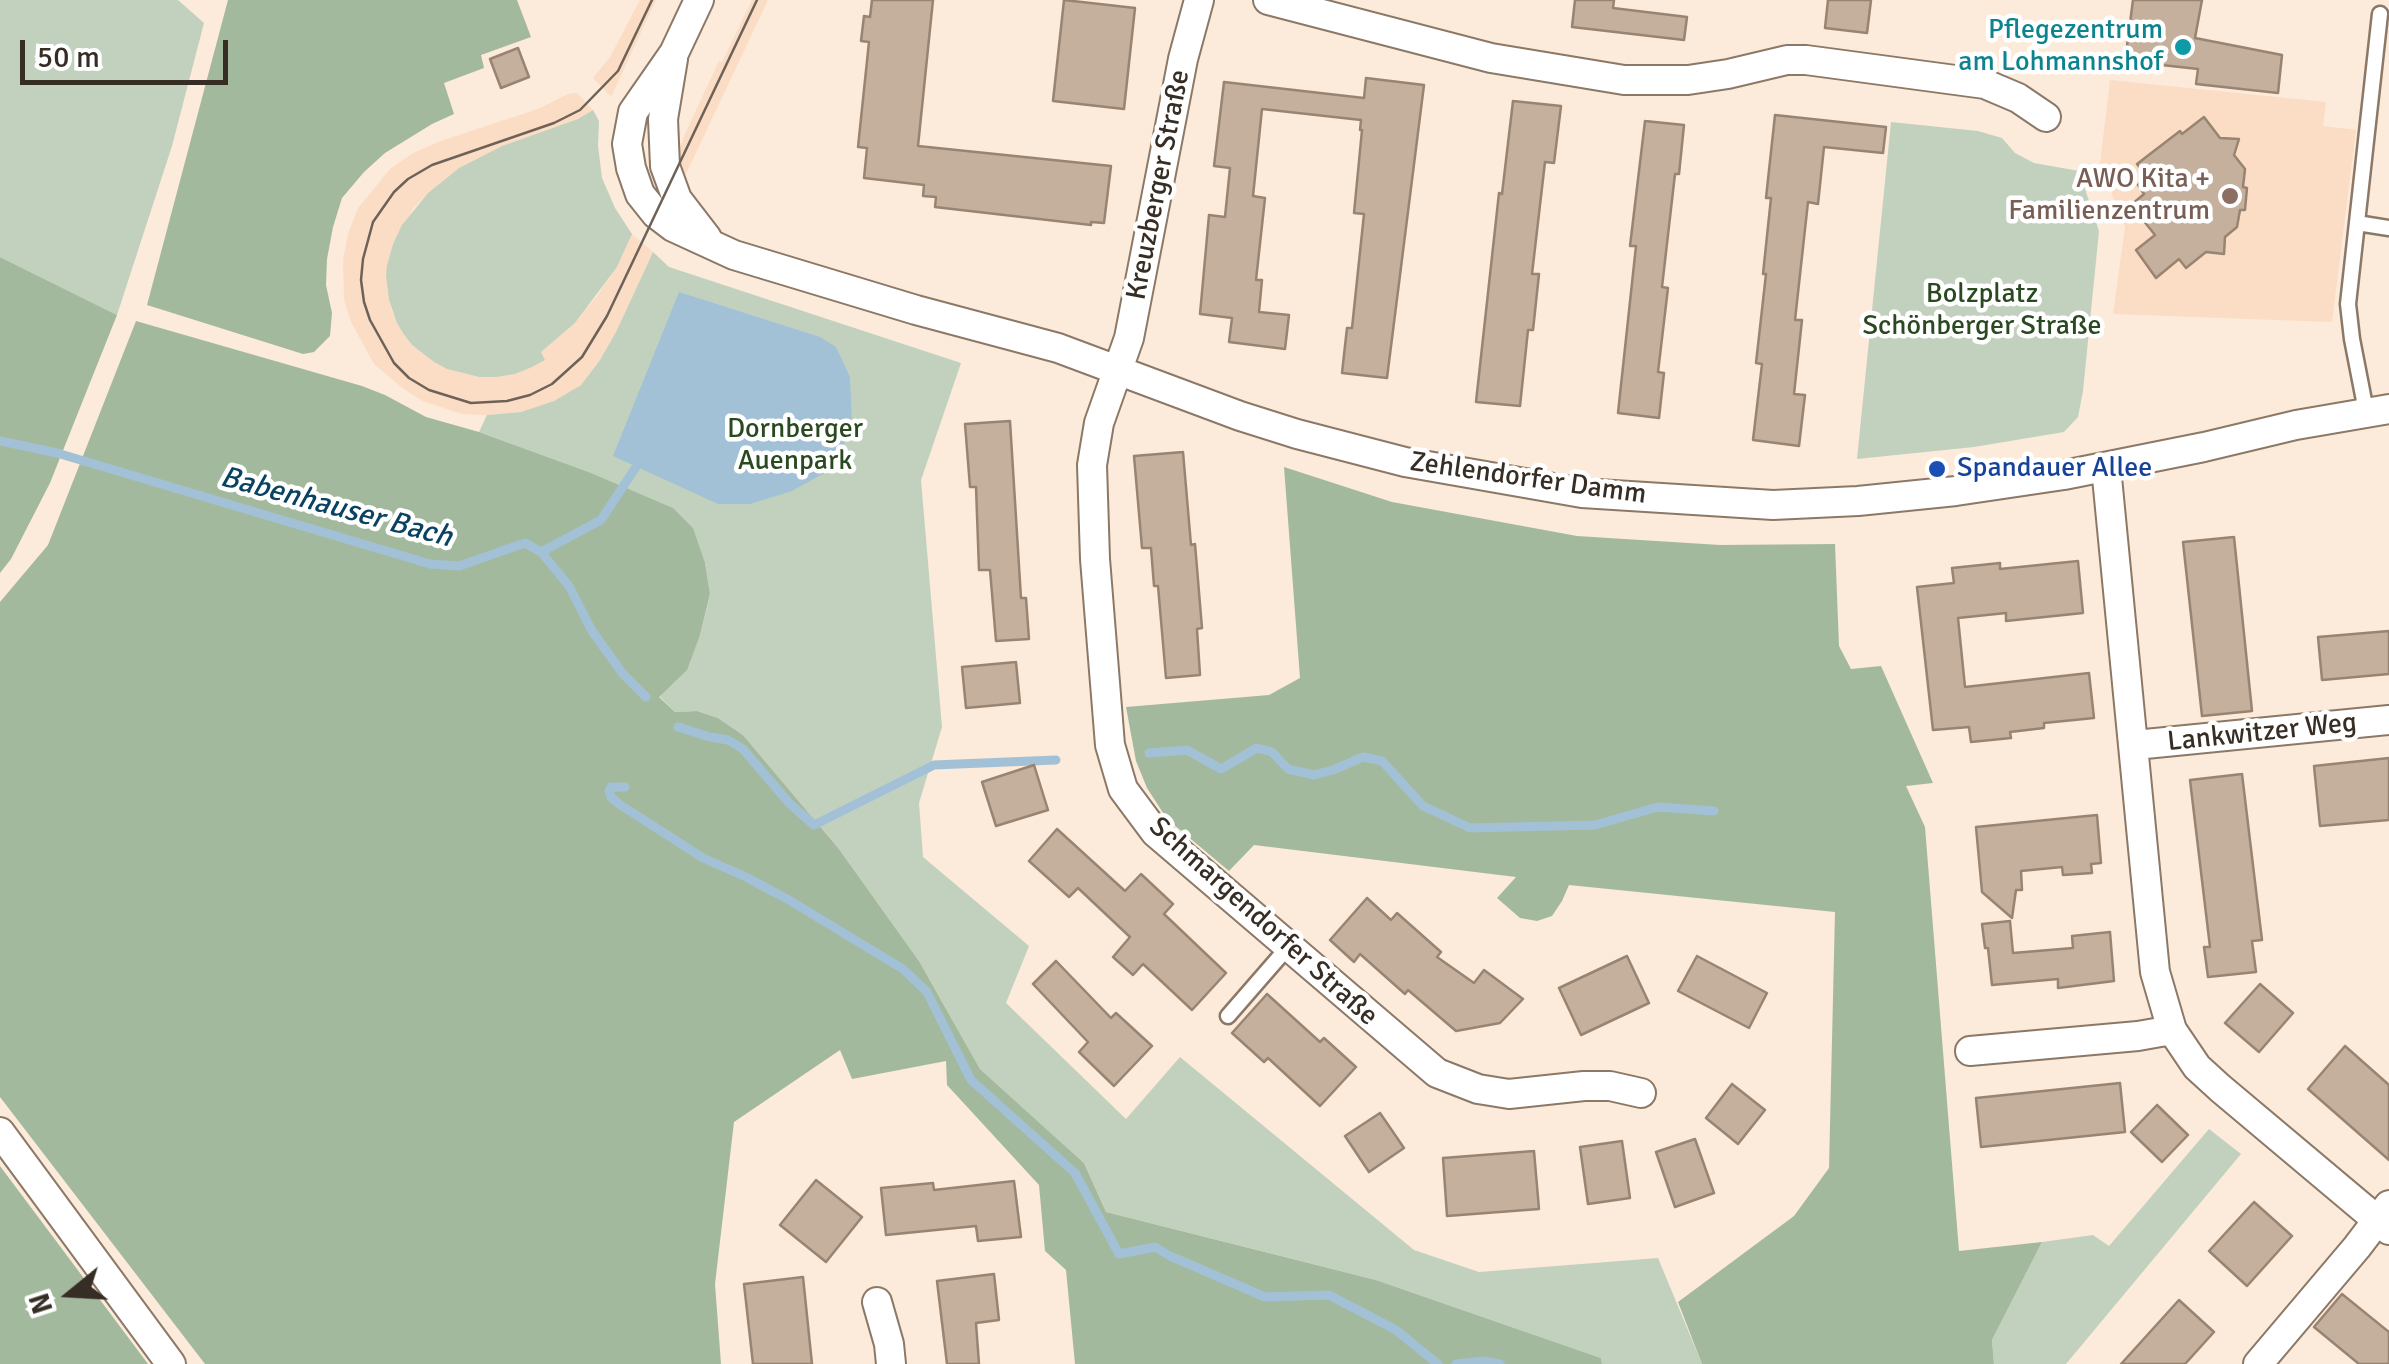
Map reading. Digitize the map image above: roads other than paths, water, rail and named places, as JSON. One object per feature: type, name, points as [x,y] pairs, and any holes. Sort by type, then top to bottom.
[{"type":"street","name":"Zehlendorfer Damm","points":[[699,0],[674,53],[633,112],[628,144],[640,194],[673,227],[714,247],[898,305],[1058,348],[1240,416],[1405,462],[1582,492],[1772,505],[1858,502],[2002,486],[2378,410]]},
{"type":"street","name":"Kreuzberger Straße","points":[[1119,370],[1129,338],[1183,59],[1199,0]]},
{"type":"street","points":[[1268,0],[1491,58],[1624,80],[1688,80],[1787,60],[1806,60],[1985,84],[2046,116]]},
{"type":"street","name":"Schmargendorfer Straße","points":[[1119,370],[1099,422],[1092,464],[1095,559],[1110,745],[1123,789],[1154,832],[1437,1073],[1478,1089],[1509,1094],[1584,1086],[1610,1086],[1642,1094]]},
{"type":"street","points":[[2106,467],[2156,972],[2172,1030],[2197,1067],[2220,1088],[2385,1219],[2258,1364]]},
{"type":"street","name":"Lankwitzer Weg","points":[[2135,745],[2389,720]]},
{"type":"street","points":[[1970,1051],[2172,1030]]},
{"type":"street","points":[[0,1132],[172,1364]]},
{"type":"street","points":[[876,1302],[891,1364]]},
{"type":"lane","name":"Zehlendorfer Damm","points":[[2378,410],[2348,304],[2380,14]]},
{"type":"lane","points":[[2357,223],[2389,228]]},
{"type":"lane","points":[[1228,1016],[1288,947]]},
{"type":"water","points":[[679,292],[820,337],[836,347],[850,377],[852,424],[838,460],[826,472],[792,491],[750,504],[718,504],[613,456]]},
{"type":"waterway","name":"Babenhauser Bach","points":[[0,441],[57,453],[430,564],[459,566],[525,543],[541,552],[569,586],[592,631],[623,674],[646,697]]},
{"type":"waterway","points":[[541,552],[601,520],[636,467]]},
{"type":"waterway","points":[[678,727],[728,740],[743,749],[789,803],[814,825],[934,765],[1056,760]]},
{"type":"waterway","points":[[1149,753],[1187,750],[1221,769],[1257,748],[1272,752],[1288,769],[1314,775],[1363,757],[1382,761],[1423,806],[1470,828],[1595,825],[1658,807],[1714,811]]},
{"type":"waterway","points":[[625,787],[611,787],[609,791],[619,804],[703,858],[789,900],[903,969],[927,992],[971,1080],[1075,1173],[1119,1254],[1155,1247],[1265,1297],[1329,1295],[1396,1330],[1438,1364]]},
{"type":"waterway","points":[[1456,1364],[1500,1364]]},
{"type":"tram line","points":[[652,0],[618,71],[580,110],[554,123],[432,165],[394,192],[373,222],[363,259],[364,302],[394,363],[409,378],[429,390],[471,403],[507,401],[552,384],[582,357],[607,316],[757,0]]},
{"type":"place","name":"Pflegezentrum am Lohmannshof","points":[[2183,47]]},
{"type":"place","name":"AWO Kita + Familienzentrum","points":[[2230,196]]},
{"type":"place","name":"Spandauer Allee","points":[[1937,469]]},
{"type":"park label","name":"Bolzplatz Schönberger Straße","points":[[1982,311]]},
{"type":"park label","name":"Dornberger Auenpark","points":[[795,446]]}]
